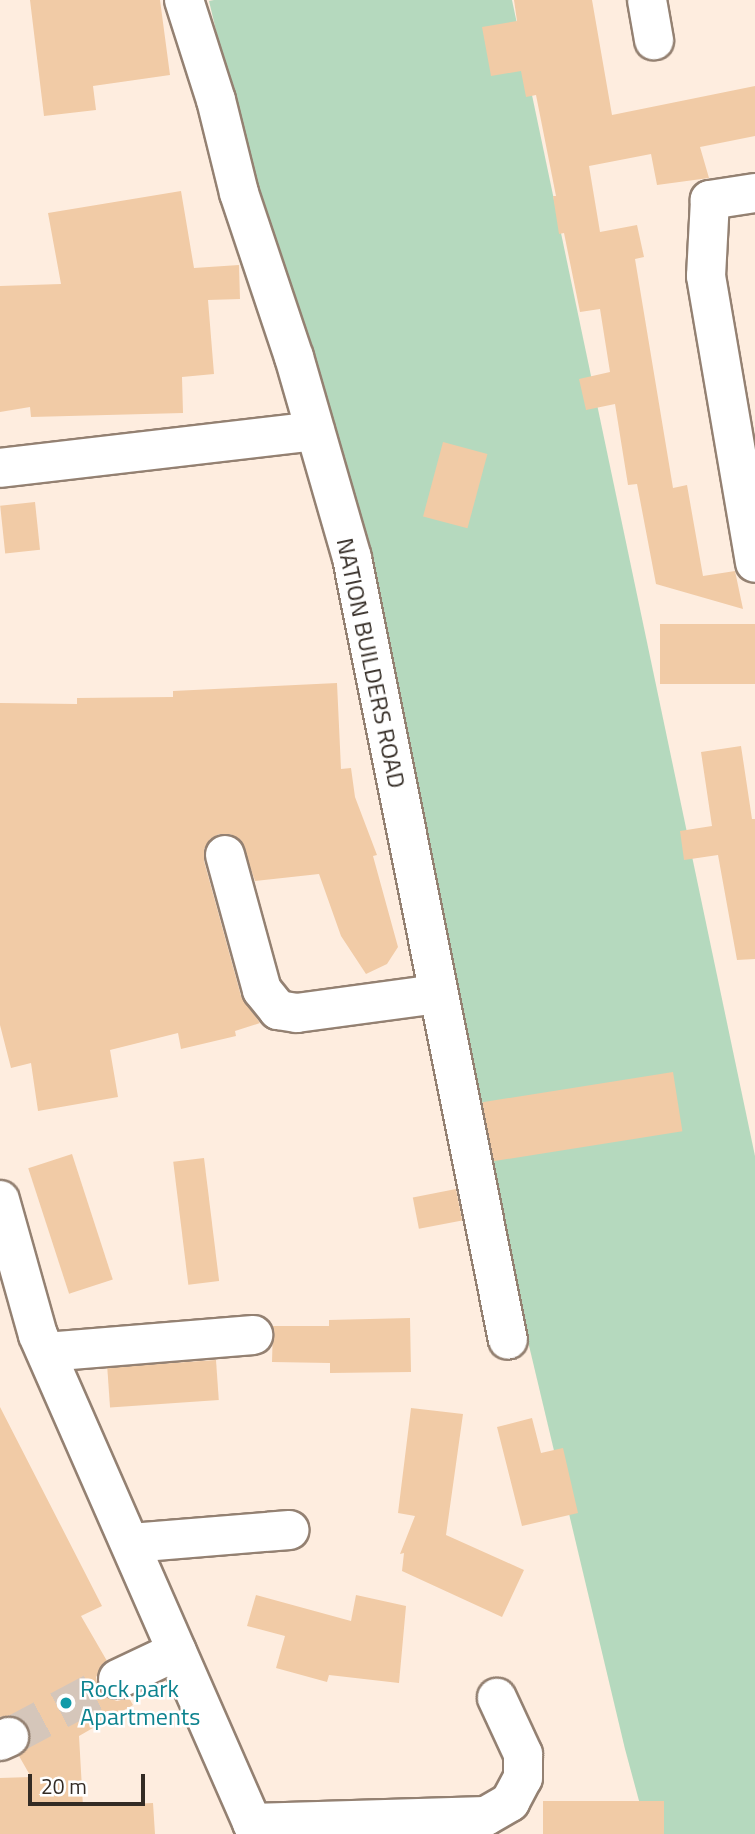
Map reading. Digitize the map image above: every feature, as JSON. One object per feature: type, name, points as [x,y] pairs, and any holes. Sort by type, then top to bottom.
[{"type":"street","name":"NATION BUILDERS ROAD","points":[[184,0],[216,100],[239,193],[294,357],[352,558],[508,1340]]},
{"type":"street","points":[[647,0],[654,40]]},
{"type":"street","points":[[755,193],[710,200],[706,276],[755,564]]},
{"type":"street","points":[[0,468],[315,431]]},
{"type":"street","points":[[225,855],[262,990],[278,1010],[297,1013],[438,994]]},
{"type":"street","points":[[0,1200],[38,1335],[255,1829],[486,1816],[510,1802],[523,1778],[523,1754],[497,1698]]},
{"type":"street","points":[[46,1352],[253,1335]]},
{"type":"street","points":[[131,1543],[289,1530]]},
{"type":"street","points":[[117,1679],[177,1651]]},
{"type":"green space","points":[[512,0],[755,1156],[755,1834],[648,1834],[625,1749],[209,1]]},
{"type":"building","points":[[30,0],[160,0],[170,75],[93,86],[96,110],[44,116]]},
{"type":"building","points":[[514,0],[592,0],[612,115],[755,86],[755,136],[700,147],[709,178],[657,185],[651,154],[589,166],[600,232],[637,225],[644,257],[635,259],[673,488],[687,485],[703,576],[735,571],[743,609],[656,584],[637,484],[628,485],[615,404],[586,410],[579,379],[610,372],[600,309],[580,312],[564,233],[559,234],[553,196],[556,196],[536,95],[526,97],[521,71],[491,76],[482,27],[517,21]]},
{"type":"building","points":[[181,191],[194,268],[239,265],[240,299],[208,300],[214,374],[182,377],[183,413],[31,417],[30,407],[0,412],[0,286],[61,284],[48,213]]},
{"type":"building","points":[[443,442],[487,454],[468,528],[423,516]]},
{"type":"building","points":[[35,502],[40,550],[5,553],[0,506]]},
{"type":"building","points":[[660,624],[755,624],[755,684],[660,684]]},
{"type":"building","points":[[337,683],[341,769],[351,768],[355,797],[377,855],[373,856],[398,947],[387,964],[366,974],[341,936],[319,874],[255,881],[241,840],[230,834],[219,834],[210,839],[204,849],[204,861],[241,996],[260,1023],[235,1031],[236,1036],[181,1049],[178,1033],[110,1050],[118,1097],[38,1111],[31,1063],[11,1068],[0,1025],[0,703],[77,704],[77,698],[173,697],[173,691]]},
{"type":"building","points":[[741,746],[752,819],[755,819],[755,959],[737,960],[718,855],[684,860],[680,831],[712,826],[701,752]]},
{"type":"building","points":[[673,1072],[682,1131],[492,1161],[482,1102]]},
{"type":"building","points":[[72,1154],[113,1280],[69,1294],[28,1168]]},
{"type":"building","points":[[204,1158],[219,1281],[188,1285],[173,1162]]},
{"type":"building","points":[[456,1189],[462,1220],[419,1229],[413,1197]]},
{"type":"building","points":[[410,1318],[411,1372],[330,1373],[330,1363],[272,1362],[273,1326],[329,1326],[329,1320]]},
{"type":"building","points":[[216,1360],[219,1400],[110,1408],[107,1368]]},
{"type":"building","points":[[0,1407],[102,1606],[81,1616],[107,1661],[96,1677],[98,1688],[106,1697],[117,1701],[129,1698],[133,1705],[79,1736],[83,1806],[153,1803],[155,1834],[0,1834],[0,1778],[31,1777],[19,1756],[31,1740],[29,1728],[22,1720],[12,1715],[0,1717]]},
{"type":"building","points":[[411,1408],[463,1414],[446,1535],[524,1570],[502,1617],[402,1571],[404,1553],[400,1554],[415,1516],[398,1513]]},
{"type":"building","points":[[532,1418],[541,1453],[563,1448],[578,1513],[522,1526],[497,1427]]},
{"type":"building","points":[[256,1595],[351,1621],[356,1595],[406,1606],[399,1683],[329,1675],[327,1682],[276,1668],[285,1636],[247,1626]]},
{"type":"building","points":[[543,1801],[664,1801],[664,1834],[543,1834]]},
{"type":"tunnel","points":[[9,1737],[118,1679]]},
{"type":"place","name":"Rock park Apartments","points":[[66,1703]]}]
